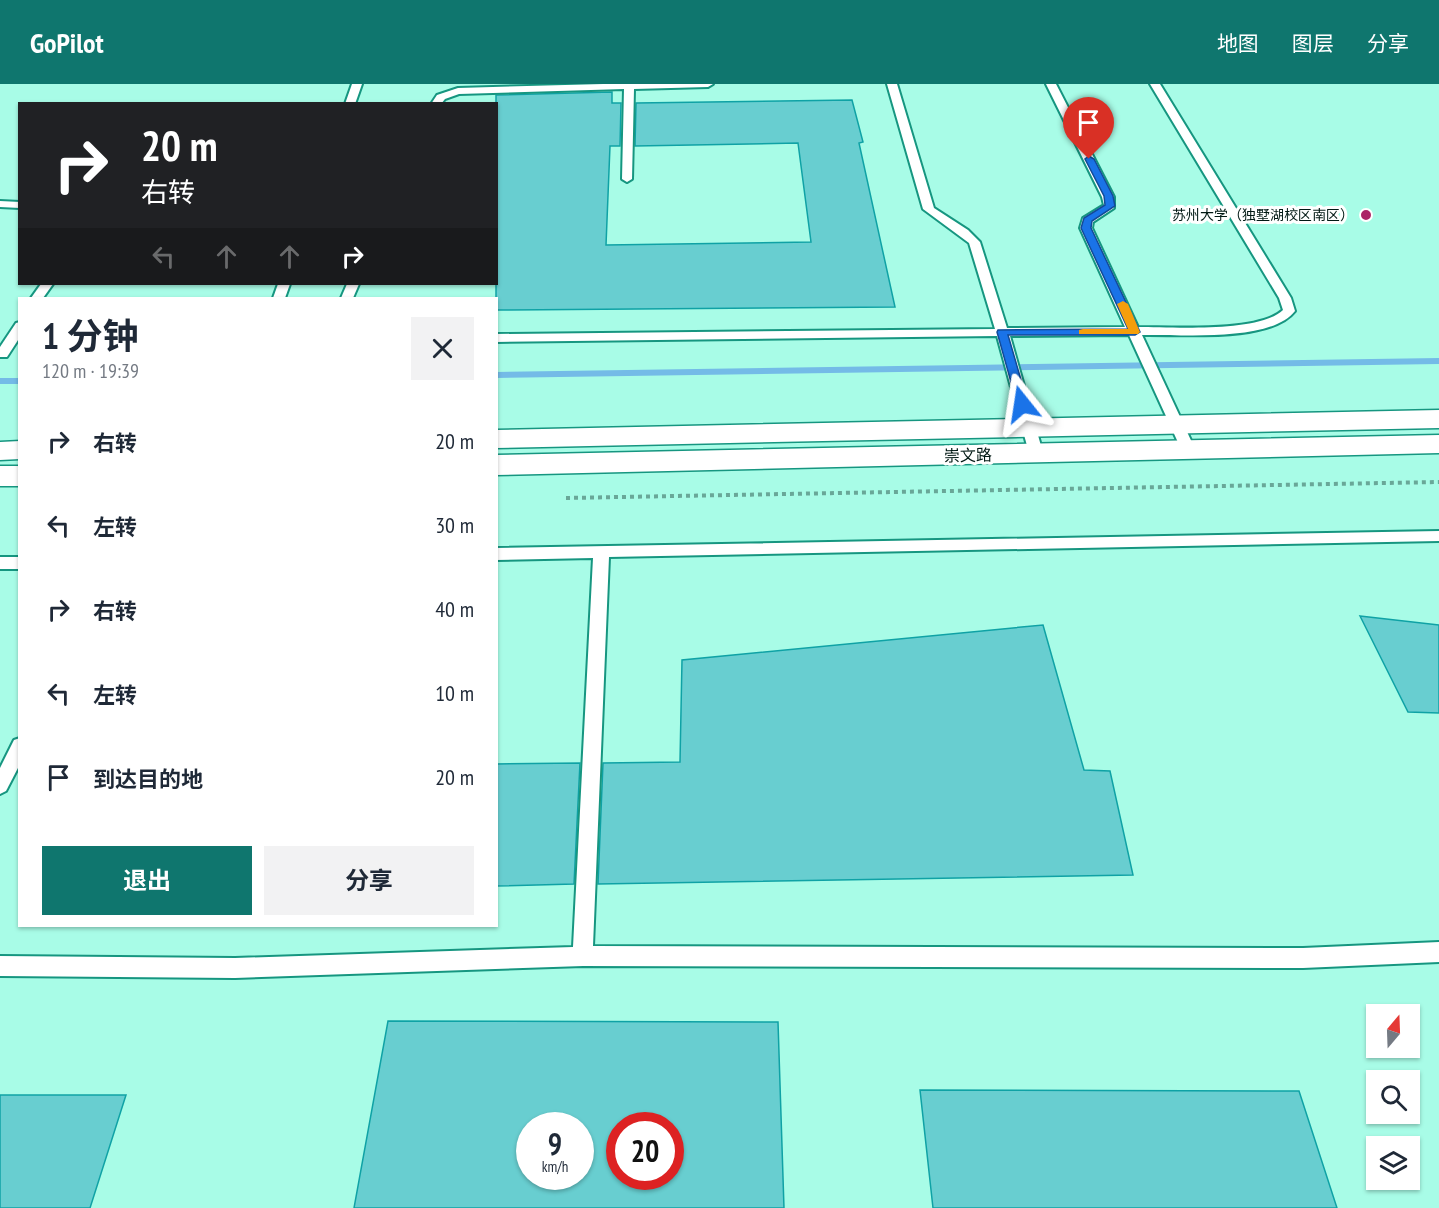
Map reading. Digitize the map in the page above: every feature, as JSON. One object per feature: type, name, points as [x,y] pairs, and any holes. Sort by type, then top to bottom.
[{"type":"street","name":"崇文路","points":[[498,465],[1032,440],[1182,436],[1439,419]]},
{"type":"street","name":"崇文路","points":[[1182,436],[1439,444]]},
{"type":"street","name":"崇文路","points":[[498,440],[1032,440]]},
{"type":"street","points":[[0,451],[18,450]]},
{"type":"street","points":[[0,476],[18,476]]},
{"type":"lane","points":[[351,102],[357,84]]},
{"type":"lane","points":[[437,102],[441,97],[458,91],[708,84]]},
{"type":"lane","points":[[892,84],[929,209],[942,220],[964,231],[974,242],[1032,440]]},
{"type":"lane","points":[[1051,84],[1108,196],[1110,206],[1087,220],[1086,228],[1182,436]]},
{"type":"lane","points":[[498,338],[1135,332],[1211,330],[1256,326],[1283,319],[1289,311],[1285,298],[1155,84]]},
{"type":"lane","points":[[627,179],[628,86]]},
{"type":"lane","points":[[0,204],[18,205]]},
{"type":"lane","points":[[1,354],[18,329]]},
{"type":"lane","points":[[1,354],[18,353]]},
{"type":"lane","points":[[498,554],[1439,536]]},
{"type":"lane","points":[[583,956],[601,553]]},
{"type":"lane","points":[[0,563],[18,563]]},
{"type":"lane","points":[[0,786],[18,749]]},
{"type":"lane","points":[[0,966],[236,968],[583,956],[1303,958],[1439,952]]},
{"type":"path","points":[[556,498],[1439,482]]},
{"type":"building","points":[[612,92],[612,103],[621,103],[620,146],[610,146],[606,245],[811,242],[798,143],[635,146],[636,103],[852,100],[863,142],[859,143],[895,307],[498,310],[496,285],[498,285],[498,102],[496,102],[496,95]]},
{"type":"building","points":[[1360,616],[1439,625],[1439,713],[1408,712]]},
{"type":"building","points":[[1043,625],[1084,770],[1110,771],[1133,875],[598,884],[603,763],[680,762],[682,660]]},
{"type":"building","points":[[580,763],[574,884],[498,886],[498,764]]},
{"type":"building","points":[[388,1021],[778,1022],[784,1208],[354,1208]]},
{"type":"building","points":[[920,1090],[1299,1091],[1337,1208],[933,1208]]},
{"type":"building","points":[[0,1095],[126,1095],[90,1208],[0,1208]]},
{"type":"waterway","points":[[498,375],[1439,361]]},
{"type":"waterway","points":[[0,381],[18,381]]},
{"type":"slow traffic","points":[[1083,332],[1135,332],[1123,304]]},
{"type":"place","name":"苏州大学（独墅湖校区南区）","points":[[1366,215]]},
{"type":"route","points":[[1022,404],[1002,332],[1135,332],[1086,228],[1087,220],[1110,206],[1108,196],[1089,159]]}]
